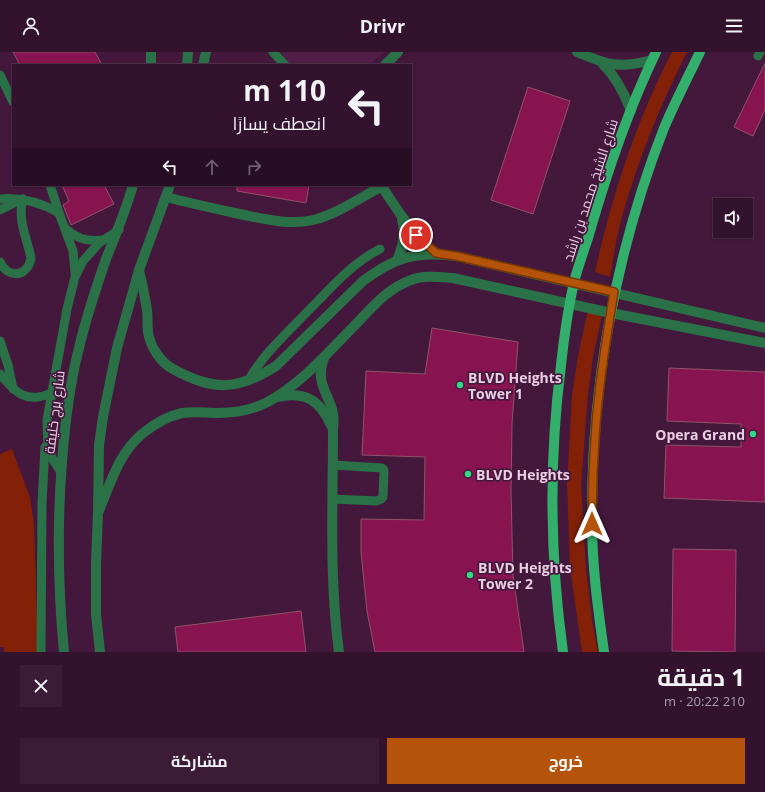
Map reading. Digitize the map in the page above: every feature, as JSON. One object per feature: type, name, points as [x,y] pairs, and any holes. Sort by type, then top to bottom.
[{"type":"main road","points":[[604,652],[594,567],[592,480],[599,393],[614,292],[651,163],[674,107],[700,52]]},
{"type":"main road","name":"شارع الشيخ محمد بن راشد","points":[[563,652],[556,597],[554,559],[554,473],[558,389],[570,303],[574,283],[600,193],[631,111],[654,56]]},
{"type":"street","points":[[151,52],[151,64]]},
{"type":"street","points":[[187,64],[188,52]]},
{"type":"street","points":[[203,64],[206,52]]},
{"type":"street","points":[[386,64],[398,52]]},
{"type":"street","points":[[577,52],[602,63],[627,65],[654,56]]},
{"type":"street","points":[[602,63],[620,84],[631,111]]},
{"type":"street","name":"شارع برج خليفة","points":[[64,652],[60,574],[60,500],[61,472],[70,386],[78,349],[91,303],[107,257],[119,230],[133,186]]},
{"type":"street","points":[[100,652],[96,614],[96,564],[99,445],[103,417],[117,348],[139,270],[170,186]]},
{"type":"street","points":[[166,197],[275,222],[301,222],[327,216],[381,186],[416,235],[436,253]]},
{"type":"street","points":[[397,260],[402,249],[404,237],[404,225],[400,214]]},
{"type":"street","points":[[139,270],[147,311],[150,342],[169,367],[201,382],[215,385],[233,385],[263,375],[276,366],[363,281],[379,269],[397,260],[416,255],[436,253],[456,256],[765,328]]},
{"type":"street","points":[[98,513],[124,453],[142,434],[170,417],[182,413],[230,412],[242,410],[260,405],[276,397],[301,378],[379,300],[394,288],[412,280],[431,277],[453,278],[611,313],[765,343]]},
{"type":"street","points":[[325,355],[320,368],[320,381],[333,412],[334,420],[333,592],[339,652]]},
{"type":"street","points":[[276,397],[289,394],[298,395],[311,400],[322,408],[333,428]]},
{"type":"lane","points":[[273,52],[284,64]]},
{"type":"lane","points":[[0,75],[12,100]]},
{"type":"lane","points":[[41,652],[42,503],[47,420],[76,268],[73,251],[50,186]]},
{"type":"lane","points":[[0,199],[23,198],[48,206],[59,213]]},
{"type":"lane","points":[[0,210],[23,198]]},
{"type":"lane","points":[[0,262],[2,267],[8,272],[14,274],[21,273],[26,270],[30,264],[31,258],[21,218],[21,205],[23,198]]},
{"type":"lane","points":[[65,228],[71,234],[86,240],[102,240]]},
{"type":"lane","points":[[75,277],[90,251],[102,240],[119,230]]},
{"type":"lane","points":[[248,381],[273,346],[346,274],[362,260],[380,249]]},
{"type":"lane","points":[[0,342],[8,365],[12,389]]},
{"type":"lane","points":[[0,374],[12,389],[21,395],[31,398],[42,398],[51,393]]},
{"type":"lane","points":[[46,432],[48,448],[52,458],[61,472]]},
{"type":"lane","points":[[333,465],[382,468],[385,474],[383,497],[377,501],[333,499]]},
{"type":"shaded area","points":[[282,52],[384,52],[370,64],[287,64]]},
{"type":"shaded area","points":[[672,52],[687,52],[659,112],[642,154],[620,224],[610,277],[595,272],[609,215],[636,132]]},
{"type":"shaded area","points":[[588,310],[602,315],[593,357],[588,394],[581,485],[586,568],[592,620],[598,652],[582,652],[570,568],[567,484],[572,395],[578,356]]},
{"type":"shaded area","points":[[12,449],[30,497],[34,524],[38,652],[4,652],[4,647],[0,647],[0,454]]},
{"type":"building","points":[[13,52],[95,52],[101,64],[19,64]]},
{"type":"building","points":[[765,63],[765,110],[753,136],[734,127]]},
{"type":"building","points":[[528,87],[570,101],[533,214],[491,200]]},
{"type":"building","points":[[62,186],[105,186],[114,204],[71,225],[63,205],[69,201]]},
{"type":"building","points":[[237,186],[309,186],[306,203],[237,191]]},
{"type":"building","name":"BLVD Heights","points":[[432,328],[518,342],[512,424],[511,492],[513,575],[524,652],[375,652],[367,611],[361,552],[361,519],[424,520],[425,457],[362,455],[366,371],[425,374]]},
{"type":"building","name":"Opera Grand","points":[[669,368],[765,372],[765,502],[664,498],[666,445],[741,447],[741,424],[667,421]]},
{"type":"building","points":[[673,549],[736,550],[735,652],[672,651]]},
{"type":"building","points":[[301,611],[306,652],[178,652],[175,627]]},
{"type":"place","name":"BLVD Heights Tower 1","points":[[460,385]]},
{"type":"place","name":"Opera Grand","points":[[753,434]]},
{"type":"place","name":"BLVD Heights","points":[[468,474]]},
{"type":"place","name":"BLVD Heights Tower 2","points":[[470,575]]},
{"type":"route","points":[[416,235],[436,253],[456,256],[614,292],[599,393],[592,480],[592,524]]}]
